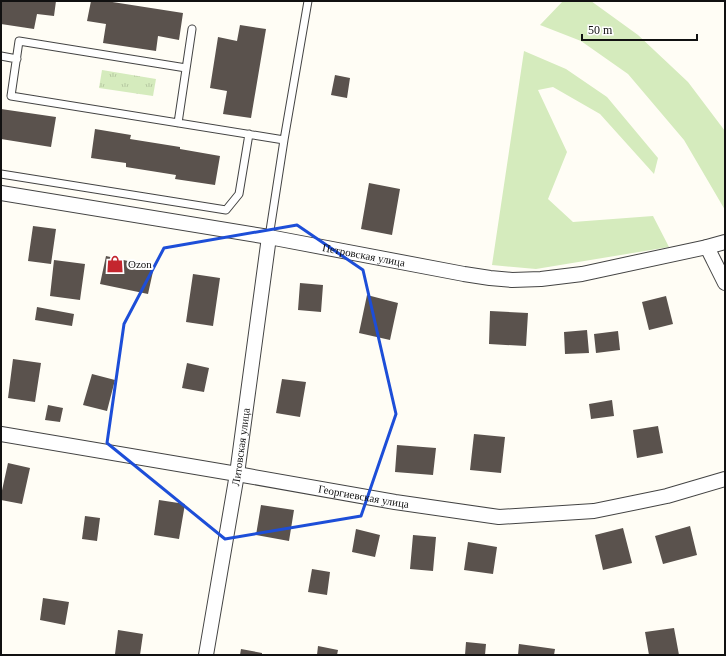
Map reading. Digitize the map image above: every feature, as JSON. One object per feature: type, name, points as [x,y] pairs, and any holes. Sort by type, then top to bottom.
[{"type":"street","name":"Петровская улица","points":[[1,193],[269,237],[464,274],[512,280],[540,279],[582,274],[725,242]]},
{"type":"street","name":"Литовская улица","points":[[206,655],[237,474],[269,237]]},
{"type":"street","points":[[707,247],[725,282]]},
{"type":"street","name":"Георгиевская улица","points":[[1,434],[395,502],[499,517],[594,511],[667,496],[725,479]]},
{"type":"lane","points":[[269,237],[308,1]]},
{"type":"lane","points":[[178,122],[192,29]]},
{"type":"lane","points":[[186,68],[19,41],[10,96],[284,140]]},
{"type":"lane","points":[[1,56],[17,59]]},
{"type":"lane","points":[[1,174],[226,210],[239,194],[249,134]]},
{"type":"highlighted area","points":[[297,225],[363,270],[396,414],[361,516],[225,539],[107,443],[124,324],[164,248]]},
{"type":"green space","points":[[563,1],[591,1],[638,35],[688,82],[725,131],[725,210],[684,140],[628,74],[581,41],[540,25]]},
{"type":"green space","points":[[524,51],[566,69],[607,97],[658,158],[654,174],[600,114],[553,87],[538,90],[567,152],[548,199],[573,222],[653,216],[669,247],[536,269],[492,265]]},
{"type":"green space","points":[[102,70],[156,79],[153,96],[99,88]]},
{"type":"building","points":[[1,1],[56,1],[54,16],[37,14],[34,29],[1,24]]},
{"type":"building","points":[[91,1],[106,1],[183,13],[179,40],[158,36],[156,51],[103,43],[106,24],[87,21]]},
{"type":"building","points":[[240,25],[266,29],[251,118],[223,114],[227,91],[210,88],[218,37],[237,41]]},
{"type":"building","points":[[335,75],[350,78],[347,98],[331,95]]},
{"type":"building","points":[[1,109],[56,117],[51,147],[1,139]]},
{"type":"building","points":[[95,129],[131,135],[130,139],[180,147],[180,149],[220,156],[215,185],[175,179],[176,175],[126,167],[126,163],[91,158]]},
{"type":"building","points":[[369,183],[400,189],[392,235],[361,229]]},
{"type":"building","points":[[33,226],[56,229],[51,264],[28,261]]},
{"type":"building","points":[[106,256],[154,267],[148,294],[100,284]]},
{"type":"building","points":[[54,260],[85,264],[80,300],[50,296]]},
{"type":"building","points":[[193,274],[220,278],[213,326],[186,322]]},
{"type":"building","points":[[300,283],[323,285],[321,312],[298,310]]},
{"type":"building","points":[[367,295],[398,303],[390,340],[359,333]]},
{"type":"building","points":[[666,296],[673,324],[649,330],[642,302]]},
{"type":"building","points":[[37,307],[74,314],[72,326],[35,320]]},
{"type":"building","points":[[490,311],[528,313],[526,346],[489,344]]},
{"type":"building","points":[[587,330],[589,353],[565,354],[564,332]]},
{"type":"building","points":[[618,331],[620,350],[596,353],[594,334]]},
{"type":"building","points":[[13,359],[41,363],[35,402],[8,398]]},
{"type":"building","points":[[187,363],[209,368],[204,392],[182,388]]},
{"type":"building","points":[[92,374],[115,380],[107,411],[83,405]]},
{"type":"building","points":[[282,379],[306,382],[300,417],[276,413]]},
{"type":"building","points":[[612,400],[614,416],[591,419],[589,404]]},
{"type":"building","points":[[48,405],[63,408],[60,422],[45,420]]},
{"type":"building","points":[[658,426],[663,453],[637,458],[633,430]]},
{"type":"building","points":[[474,434],[505,437],[501,473],[470,470]]},
{"type":"building","points":[[397,445],[436,448],[433,475],[395,472]]},
{"type":"building","points":[[8,463],[30,468],[22,504],[1,500]]},
{"type":"building","points":[[159,500],[185,504],[179,539],[154,535]]},
{"type":"building","points":[[261,505],[294,510],[289,541],[256,535]]},
{"type":"building","points":[[85,516],[100,518],[97,541],[82,539]]},
{"type":"building","points":[[690,526],[697,555],[663,564],[655,536]]},
{"type":"building","points":[[623,528],[632,563],[603,570],[595,535]]},
{"type":"building","points":[[356,529],[380,535],[375,557],[352,552]]},
{"type":"building","points":[[413,535],[436,537],[433,571],[410,569]]},
{"type":"building","points":[[468,542],[497,547],[493,574],[464,570]]},
{"type":"building","points":[[312,569],[330,572],[327,595],[308,592]]},
{"type":"building","points":[[43,598],[69,602],[65,625],[40,620]]},
{"type":"building","points":[[674,628],[679,655],[649,655],[645,632]]},
{"type":"building","points":[[118,630],[143,634],[140,655],[115,654]]},
{"type":"building","points":[[466,642],[486,644],[485,655],[465,655]]},
{"type":"building","points":[[519,644],[555,649],[554,655],[518,655]]},
{"type":"building","points":[[318,646],[338,650],[337,655],[317,655]]},
{"type":"building","points":[[241,649],[262,653],[262,655],[240,655]]},
{"type":"place","name":"Ozon","points":[[115,264]]}]
